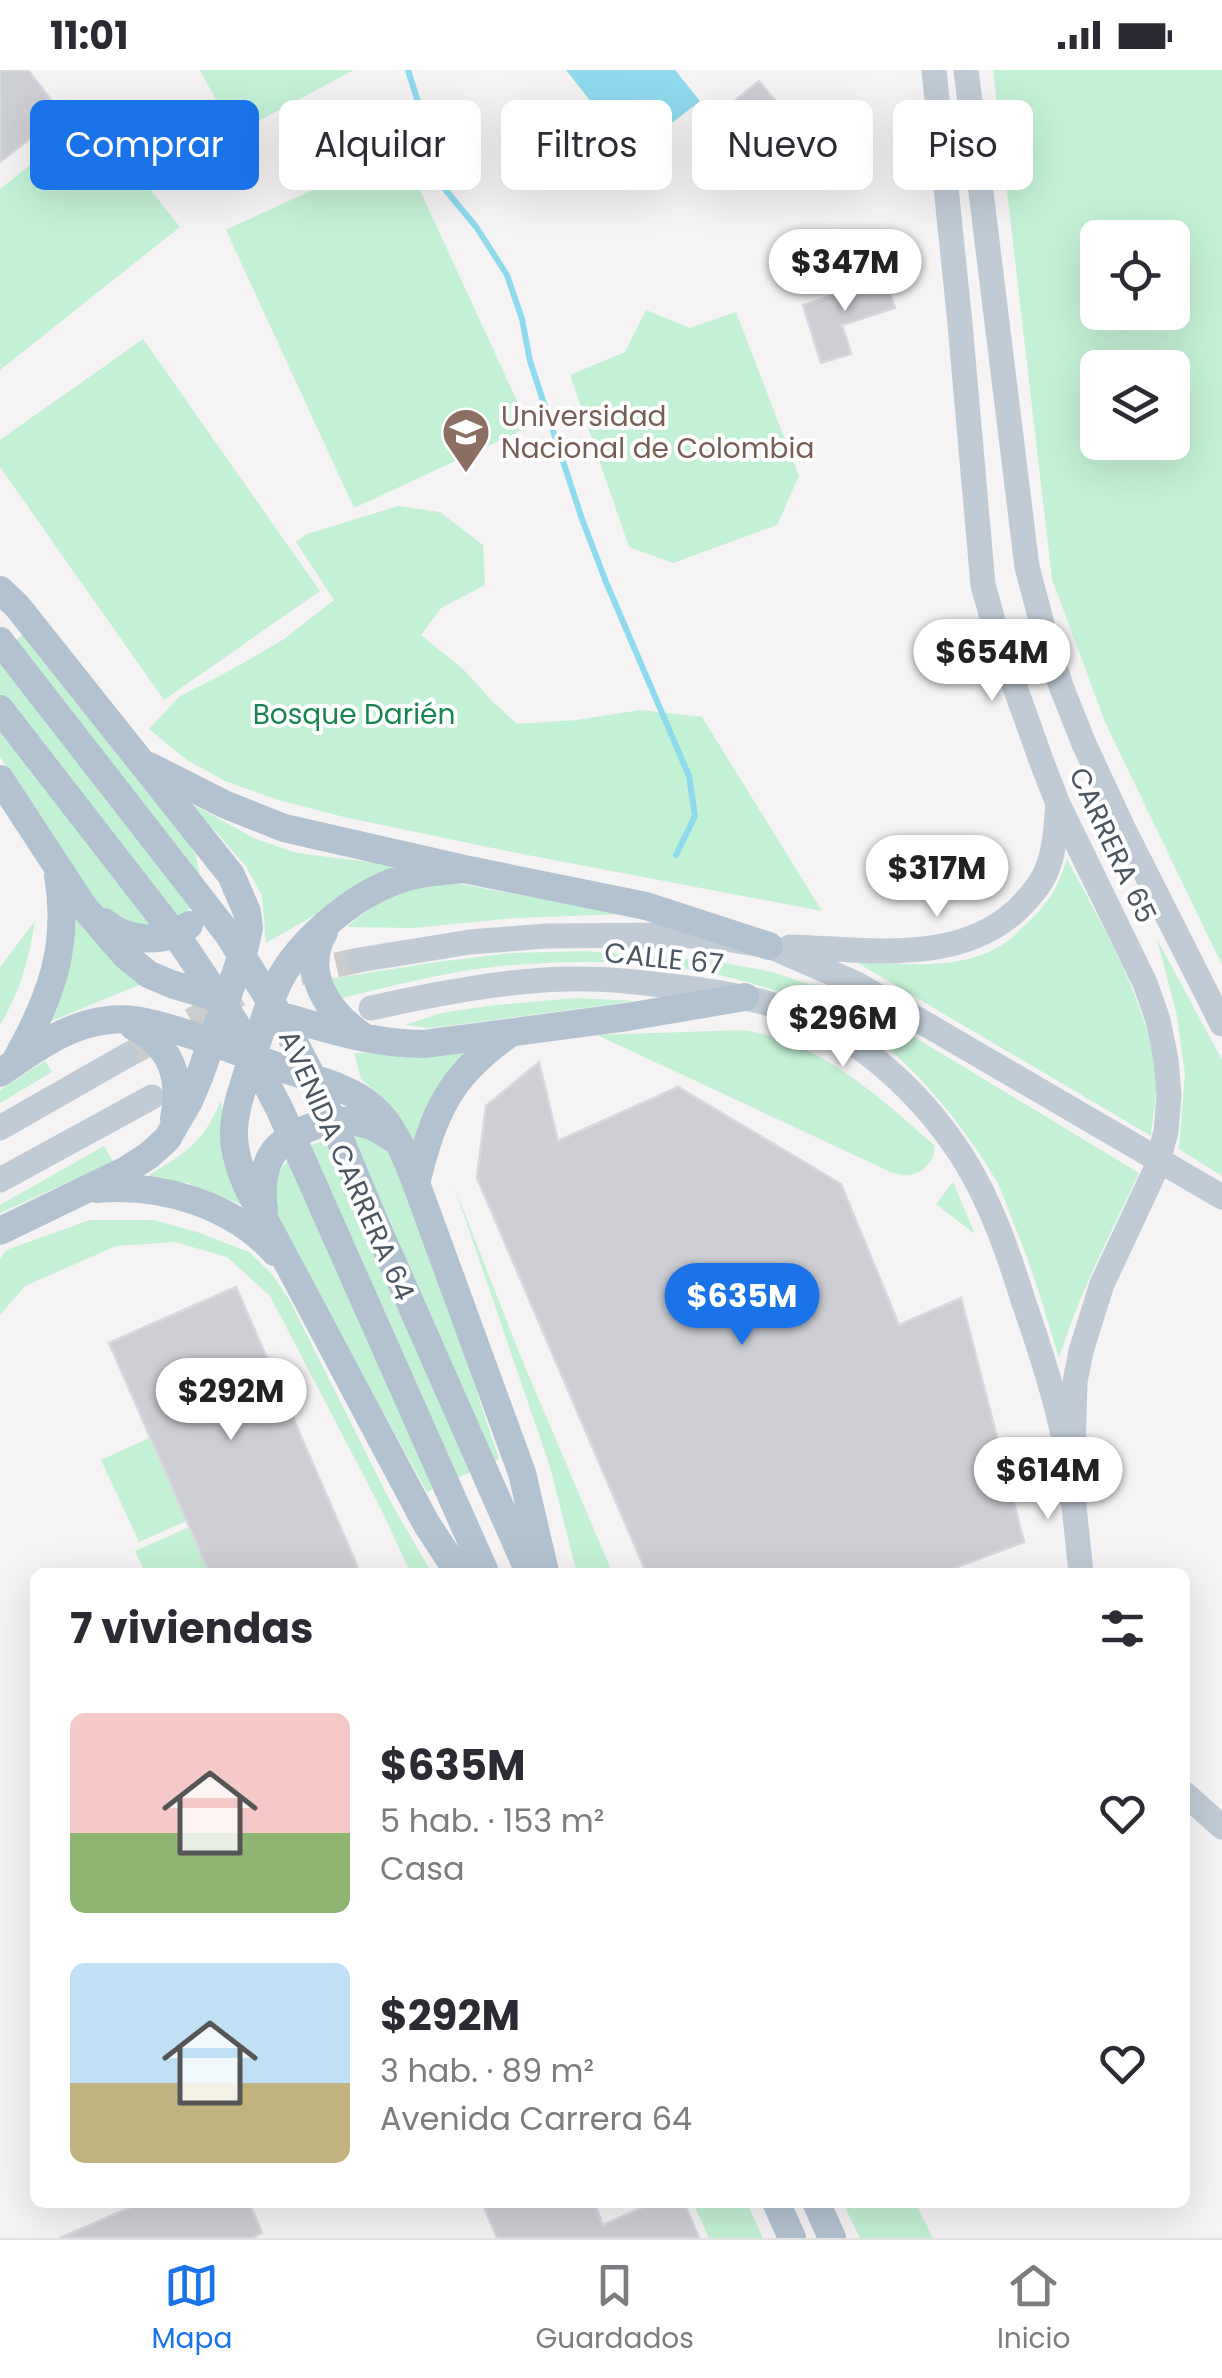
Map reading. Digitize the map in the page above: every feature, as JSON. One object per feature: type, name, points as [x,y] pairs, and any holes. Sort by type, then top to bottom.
[{"type":"main road","name":"CARRERA 65","points":[[934,70],[983,585],[1028,726],[1058,804],[1144,982],[1158,1020],[1166,1060],[1166,1132],[1155,1171],[1102,1284],[1081,1351],[1073,1414],[1072,1488],[1081,1568]]},
{"type":"main road","name":"CARRERA 65","points":[[966,70],[1027,567],[1046,640],[1084,744],[1222,1024]]},
{"type":"main road","points":[[0,590],[17,606],[231,876],[247,912],[248,928],[246,946],[212,1043],[189,1101],[167,1139],[137,1163],[0,1231]]},
{"type":"main road","name":"AVENIDA CARRERA 64","points":[[0,640],[228,934],[265,989],[321,1094],[527,1568]]},
{"type":"main road","name":"AVENIDA CARRERA 64","points":[[0,709],[183,945],[234,1022],[280,1110],[483,1568]]},
{"type":"main road","points":[[139,760],[249,816],[284,828],[646,906],[770,946],[926,949],[979,936],[1033,894],[1046,873],[1054,846],[1058,804]]},
{"type":"main road","points":[[0,779],[83,906],[126,956],[148,974],[172,984],[394,1044],[424,1044],[627,1017],[745,997]]},
{"type":"main road","points":[[83,906],[111,928],[136,938],[160,939],[181,931],[195,920],[210,892],[210,872],[196,830]]},
{"type":"main road","points":[[7,1068],[44,1006],[60,950],[63,911],[56,864]]},
{"type":"main road","points":[[455,1568],[426,1523],[241,1173],[233,1138],[252,1058],[275,989],[286,969],[344,909],[388,884],[436,871],[464,869]]},
{"type":"main road","points":[[330,922],[316,955],[318,987],[332,1010],[370,1040]]},
{"type":"main road","name":"CALLE 67","points":[[358,960],[470,942],[546,936],[672,934],[770,946],[857,984],[1222,1196]]},
{"type":"main road","name":"CALLE 67","points":[[371,1008],[508,984],[620,980],[772,1004],[818,1023],[858,1046],[910,1090],[961,1154],[995,1218],[1052,1390],[1072,1488]]},
{"type":"main road","points":[[7,1068],[67,1030],[84,1024],[112,1019],[151,1023],[358,1097],[372,1106],[401,1145],[416,1183],[522,1473],[544,1568]]},
{"type":"main road","points":[[112,1019],[135,1026],[152,1037],[173,1068],[178,1087],[167,1139]]},
{"type":"main road","points":[[416,1183],[428,1135],[449,1092],[473,1063],[516,1030]]},
{"type":"main road","points":[[0,1128],[126,1056]]},
{"type":"main road","points":[[0,1180],[152,1097]]},
{"type":"main road","points":[[264,1215],[263,1180],[269,1161],[284,1141],[302,1130],[342,1119],[364,1123],[401,1145]]},
{"type":"main road","points":[[85,1190],[142,1188],[207,1205],[257,1235],[296,1275]]},
{"type":"main road","points":[[1190,1798],[1222,1827]]},
{"type":"main road","points":[[779,2208],[792,2238]]},
{"type":"main road","points":[[819,2208],[832,2238]]},
{"type":"green space","points":[[200,70],[354,70],[298,100],[279,100],[279,110],[259,121],[259,100],[216,100]]},
{"type":"green space","points":[[993,70],[1222,70],[1222,965],[1105,722],[1052,579],[1007,190],[1033,190],[1033,100],[996,100]]},
{"type":"green space","points":[[30,165],[30,190],[151,190],[180,227],[0,370],[0,189]]},
{"type":"green space","points":[[312,190],[420,190],[529,427],[354,508],[226,230]]},
{"type":"green space","points":[[646,310],[690,328],[736,312],[799,476],[777,525],[673,563],[629,547],[570,375],[625,352]]},
{"type":"green space","points":[[143,339],[320,591],[164,700],[0,467],[0,440]]},
{"type":"green space","name":"Bosque Darién","points":[[398,506],[440,512],[483,545],[485,585],[441,608],[421,635],[464,670],[517,724],[640,710],[702,717],[822,911],[502,850],[278,800],[225,781],[187,760],[149,729],[180,696],[284,639],[334,600],[296,542],[307,534]]},
{"type":"green space","points":[[26,632],[175,822],[196,855],[201,882],[191,907],[177,920],[146,928],[98,906],[0,757],[0,652]]},
{"type":"green space","points":[[190,803],[256,839],[297,853],[401,866],[266,943],[262,895],[245,865]]},
{"type":"green space","points":[[1067,859],[1124,970],[1147,1030],[1156,1089],[1151,1136],[856,962],[935,964],[992,950],[1013,937],[1047,901]]},
{"type":"green space","points":[[455,883],[623,914],[515,918],[413,928],[347,927],[396,894]]},
{"type":"green space","points":[[81,917],[151,980],[49,1022],[63,986],[70,923]]},
{"type":"green space","points":[[35,921],[23,975],[0,1025],[0,967]]},
{"type":"green space","points":[[1157,939],[1222,1060],[1222,1176],[1179,1149],[1185,1074],[1177,1016]]},
{"type":"green space","points":[[585,951],[714,961],[772,972],[820,988],[886,1020],[1139,1173],[1085,1287],[1059,1358],[1026,1255],[986,1163],[951,1115],[897,1056],[833,1015],[752,983],[710,973],[624,963],[493,967],[337,999],[329,979],[513,953]]},
{"type":"green space","points":[[576,998],[636,1001],[448,1026],[405,1025],[441,1013]]},
{"type":"green space","points":[[739,1030],[805,1049],[851,1076],[934,1145],[931,1160],[915,1173],[893,1173],[597,1035]]},
{"type":"green space","points":[[476,1052],[413,1143],[405,1124],[387,1101],[361,1079],[354,1053]]},
{"type":"green space","points":[[45,1061],[52,1072],[0,1103],[0,1090]]},
{"type":"green space","points":[[221,1100],[225,1138],[245,1206],[188,1183],[142,1180],[198,1139]]},
{"type":"green space","points":[[361,1133],[383,1141],[399,1159],[499,1459],[427,1492],[276,1218],[275,1182],[291,1157],[313,1144]]},
{"type":"green space","points":[[104,1146],[113,1162],[0,1213],[0,1205]]},
{"type":"green space","points":[[953,1182],[975,1234],[936,1204]]},
{"type":"green space","points":[[454,1186],[610,1568],[576,1568],[550,1467]]},
{"type":"green space","points":[[90,1220],[154,1220],[249,1252],[272,1274],[290,1301],[389,1499],[429,1568],[408,1568],[270,1296],[227,1257],[175,1242],[116,1246],[25,1286],[0,1315],[0,1260],[6,1250]]},
{"type":"green space","points":[[149,1438],[186,1521],[139,1542],[101,1460]]},
{"type":"green space","points":[[194,1525],[213,1568],[143,1568],[135,1551]]},
{"type":"green space","points":[[695,2208],[749,2208],[763,2238],[709,2238]]},
{"type":"green space","points":[[845,2208],[918,2208],[933,2238],[860,2238]]},
{"type":"water","points":[[566,70],[675,70],[699,100],[692,100],[692,107],[672,123],[672,100],[590,100]]},
{"type":"building","points":[[0,70],[28,70],[51,100],[30,100],[30,139],[0,162]]},
{"type":"building","points":[[759,81],[775,100],[736,100]]},
{"type":"building","points":[[884,274],[895,308],[842,325],[851,354],[821,363],[803,305],[840,293],[838,288]]},
{"type":"building","points":[[539,1062],[558,1141],[678,1087],[841,1184],[899,1325],[961,1298],[1024,1542],[955,1568],[644,1568],[477,1178],[486,1106]]},
{"type":"building","points":[[236,1287],[358,1568],[207,1568],[109,1343]]},
{"type":"building","points":[[129,2208],[252,2208],[262,2233],[252,2238],[60,2238]]},
{"type":"building","points":[[484,2208],[596,2208],[603,2225],[641,2208],[686,2208],[699,2238],[497,2238]]},
{"type":"waterway","points":[[408,70],[417,100]]},
{"type":"waterway","points":[[446,190],[477,228],[507,275],[522,319],[530,361],[582,519],[689,776],[695,816],[676,855]]},
{"type":"tunnel","points":[[300,973],[359,960]]},
{"type":"tunnel","points":[[126,1056],[239,994]]},
{"type":"place","name":"Universidad Nacional de Colombia","points":[[466,474]]}]
